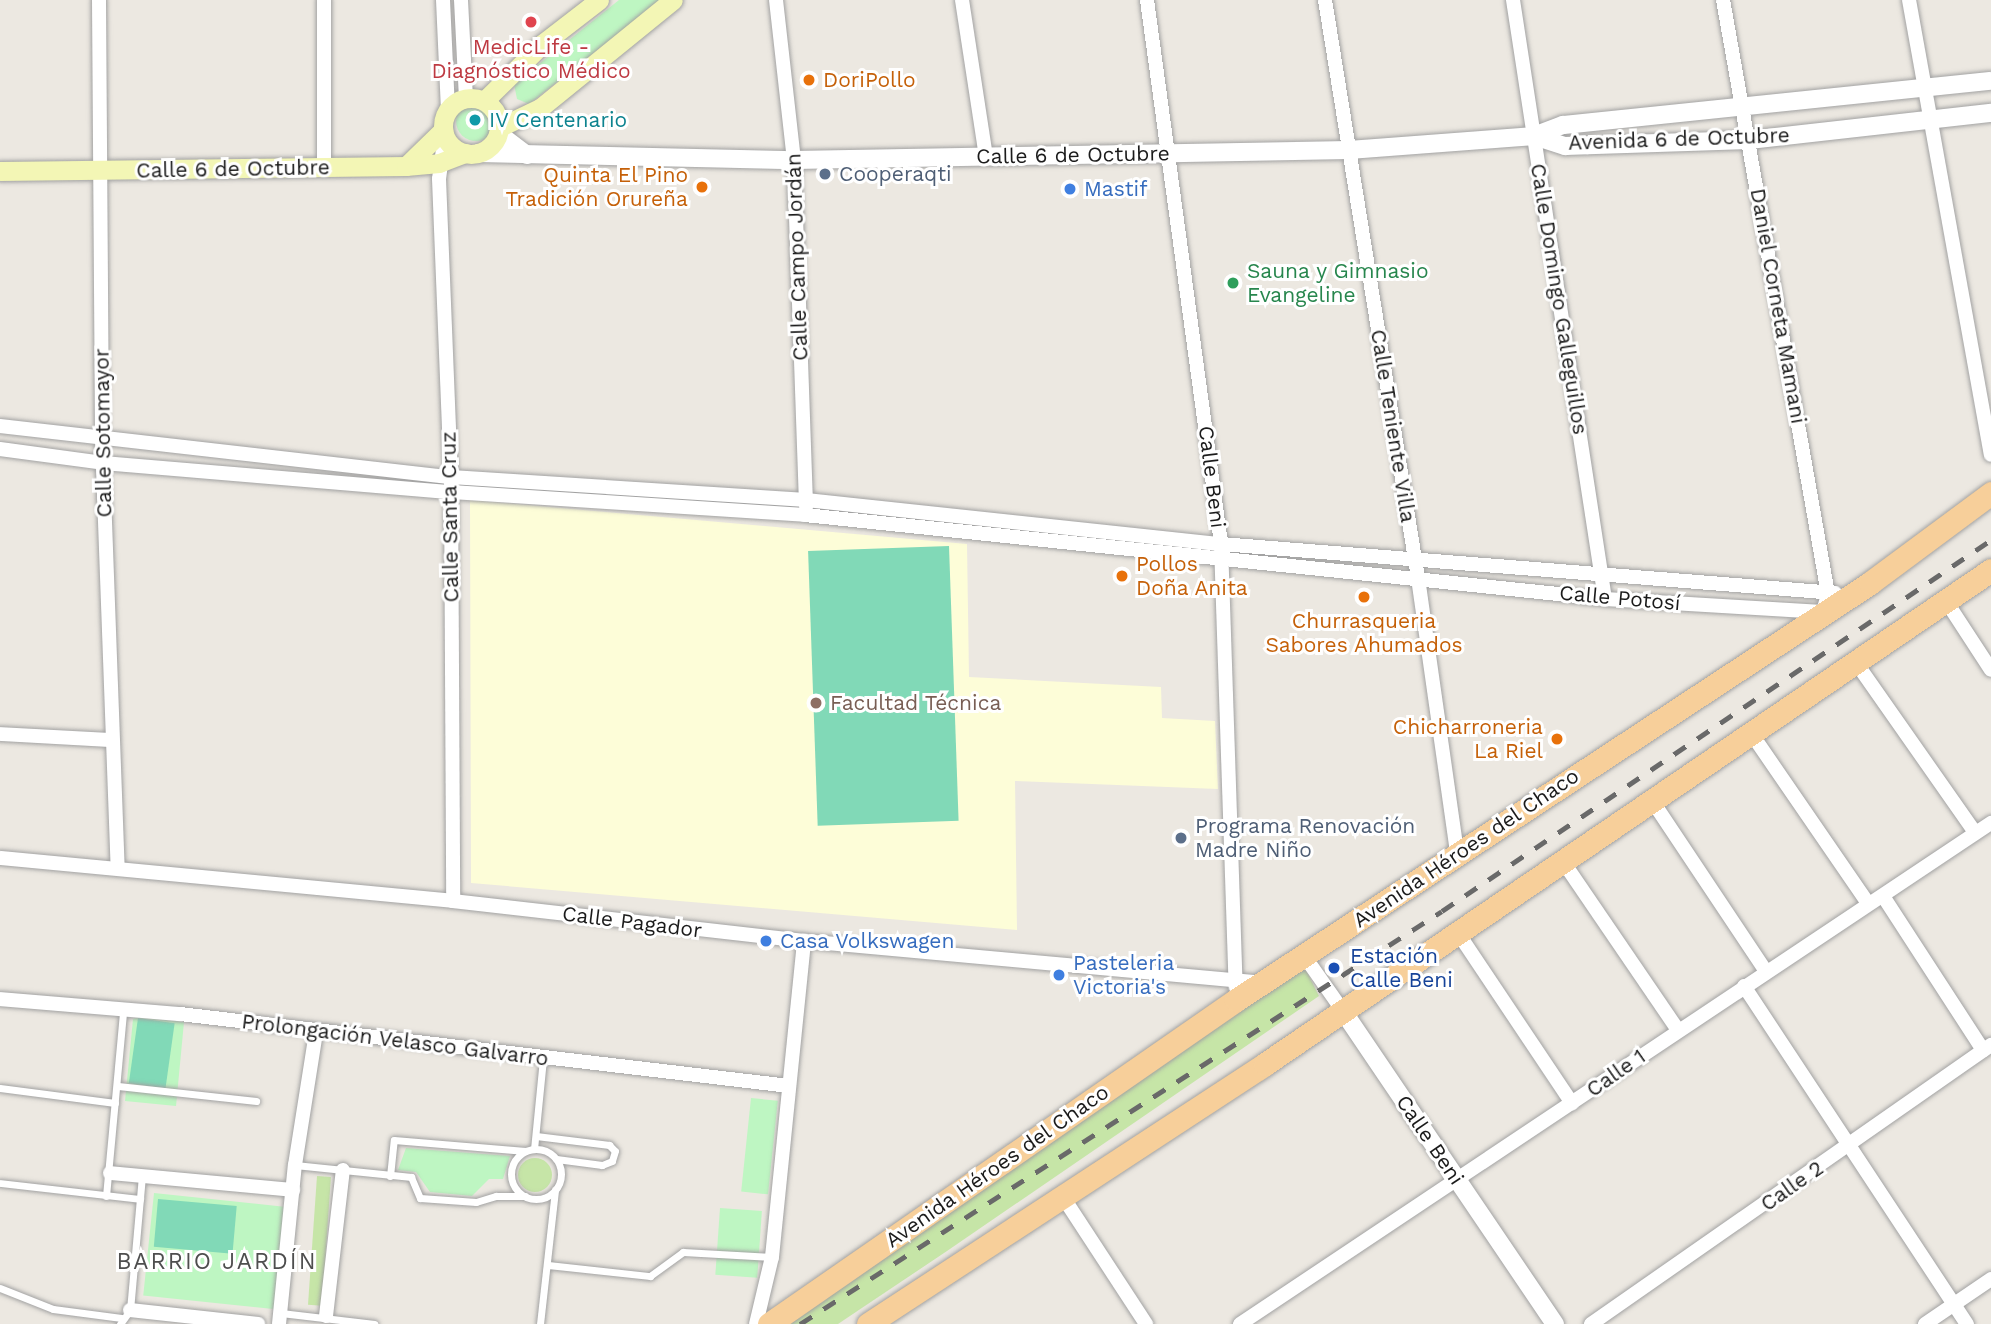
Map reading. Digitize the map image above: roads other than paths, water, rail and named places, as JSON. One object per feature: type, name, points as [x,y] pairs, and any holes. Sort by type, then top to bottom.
[{"type":"main road","points":[[405,166],[475,99],[599,0]]},
{"type":"main road","points":[[445,125],[452,146],[472,153],[499,131],[540,108],[673,0]]},
{"type":"main road","points":[[475,99],[496,111],[499,131]]},
{"type":"main road","name":"Calle 6 de Octubre","points":[[0,171],[405,166],[439,163],[472,153]]},
{"type":"main road","name":"Avenida Héroes del Chaco","points":[[769,1324],[1236,990],[1265,983],[1305,957],[1826,603],[1870,583],[1991,493]]},
{"type":"main road","points":[[868,1324],[1343,1011],[1651,799],[1857,664],[1991,570]]},
{"type":"street","name":"Calle Sotomayor","points":[[99,0],[102,440],[118,867]]},
{"type":"street","points":[[324,0],[324,168]]},
{"type":"street","name":"Calle Santa Cruz","points":[[443,0],[445,125],[439,163],[451,485],[453,901]]},
{"type":"street","points":[[461,0],[475,99]]},
{"type":"street","name":"Calle Campo Jordán","points":[[776,0],[794,160],[806,508]]},
{"type":"street","points":[[962,0],[986,156]]},
{"type":"street","name":"Calle Beni","points":[[1147,0],[1171,153],[1221,544],[1219,559],[1236,990]]},
{"type":"street","name":"Calle Teniente Villa","points":[[1325,0],[1418,578],[1457,852]]},
{"type":"street","name":"Calle Domingo Galleguillos","points":[[1513,0],[1605,599]]},
{"type":"street","name":"Daniel Corneta Mamani","points":[[1723,0],[1744,110],[1826,603]]},
{"type":"street","points":[[1909,0],[1991,454]]},
{"type":"street","name":"Avenida 6 de Octubre","points":[[1534,136],[1563,125],[1744,110],[1991,80]]},
{"type":"street","name":"Avenida 6 de Octubre","points":[[1534,136],[1565,146],[1749,140],[1991,113]]},
{"type":"street","points":[[499,131],[527,155]]},
{"type":"street","name":"Calle 6 de Octubre","points":[[472,153],[794,160],[1349,150],[1534,136]]},
{"type":"street","points":[[0,426],[451,485]]},
{"type":"street","points":[[0,449],[103,463],[806,508],[1415,559],[1826,603]]},
{"type":"street","name":"Calle Potosí","points":[[806,508],[1219,559],[1605,599],[1826,603]]},
{"type":"street","points":[[1946,601],[1991,670]]},
{"type":"street","points":[[1857,664],[1974,831]]},
{"type":"street","points":[[1751,733],[1867,902]]},
{"type":"street","points":[[0,734],[112,740]]},
{"type":"street","points":[[1651,799],[1765,970]]},
{"type":"street","name":"Calle 1","points":[[1240,1324],[1867,902],[1882,896],[1974,831],[1991,824]]},
{"type":"street","name":"Calle Pagador","points":[[0,858],[118,867],[453,901],[1236,990]]},
{"type":"street","points":[[1562,860],[1678,1030]]},
{"type":"street","points":[[1882,896],[1987,1047]]},
{"type":"street","points":[[1458,933],[1572,1102]]},
{"type":"street","points":[[756,1324],[772,1257],[804,942]]},
{"type":"street","name":"Calle Beni","points":[[1305,957],[1555,1324]]},
{"type":"street","points":[[1744,986],[1967,1324]]},
{"type":"street","name":"Prolongación Velasco Galvarro","points":[[0,999],[789,1086]]},
{"type":"street","points":[[279,1318],[295,1165],[316,1032]]},
{"type":"street","name":"Calle 2","points":[[1591,1324],[1987,1047]]},
{"type":"street","points":[[326,1316],[343,1170]]},
{"type":"street","points":[[110,1173],[293,1190]]},
{"type":"street","points":[[1063,1197],[1146,1324]]},
{"type":"street","points":[[1925,1324],[1991,1279]]},
{"type":"street","points":[[124,1317],[258,1324]]},
{"type":"lane","points":[[107,1196],[123,1011]]},
{"type":"lane","points":[[525,1196],[511,1177],[514,1161],[530,1150],[536,1136],[543,1059]]},
{"type":"lane","points":[[118,1086],[256,1101]]},
{"type":"lane","points":[[0,1088],[115,1102]]},
{"type":"lane","points":[[390,1176],[394,1140],[530,1150],[556,1159],[602,1165],[612,1161],[615,1151],[609,1145],[536,1136]]},
{"type":"lane","points":[[541,1324],[555,1190],[561,1174],[556,1159]]},
{"type":"lane","points":[[295,1165],[411,1178],[420,1198],[476,1202],[496,1196],[541,1198],[555,1190]]},
{"type":"lane","points":[[0,1288],[53,1309],[124,1317],[142,1176]]},
{"type":"lane","points":[[0,1182],[140,1199]]},
{"type":"lane","points":[[548,1265],[650,1276],[683,1252],[772,1257]]},
{"type":"lane","points":[[279,1318],[326,1316],[374,1324]]},
{"type":"railway","points":[[800,1324],[1442,911],[1991,540]]},
{"type":"place","name":"MedicLife - Diagnóstico Médico","points":[[531,22]]},
{"type":"place","name":"DoriPollo","points":[[809,80]]},
{"type":"place","name":"IV Centenario","points":[[475,120]]},
{"type":"place","name":"Cooperaqti","points":[[825,174]]},
{"type":"place","name":"Quinta El Pino Tradición Orureña","points":[[702,187]]},
{"type":"place","name":"Mastif","points":[[1070,189]]},
{"type":"place","name":"Sauna y Gimnasio Evangeline","points":[[1233,283]]},
{"type":"place","name":"Pollos Doña Anita","points":[[1122,576]]},
{"type":"place","name":"Churrasqueria Sabores Ahumados","points":[[1364,597]]},
{"type":"place","name":"Facultad Técnica","points":[[816,703]]},
{"type":"place","name":"Chicharroneria La Riel","points":[[1557,739]]},
{"type":"place","name":"Programa Renovación Madre Niño","points":[[1181,838]]},
{"type":"place","name":"Casa Volkswagen","points":[[766,941]]},
{"type":"place","name":"Estación Calle Beni","points":[[1334,968]]},
{"type":"place","name":"Pasteleria Victoria's","points":[[1059,975]]},
{"type":"district","name":"BARRIO JARDÍN","points":[[217,1262]]}]
